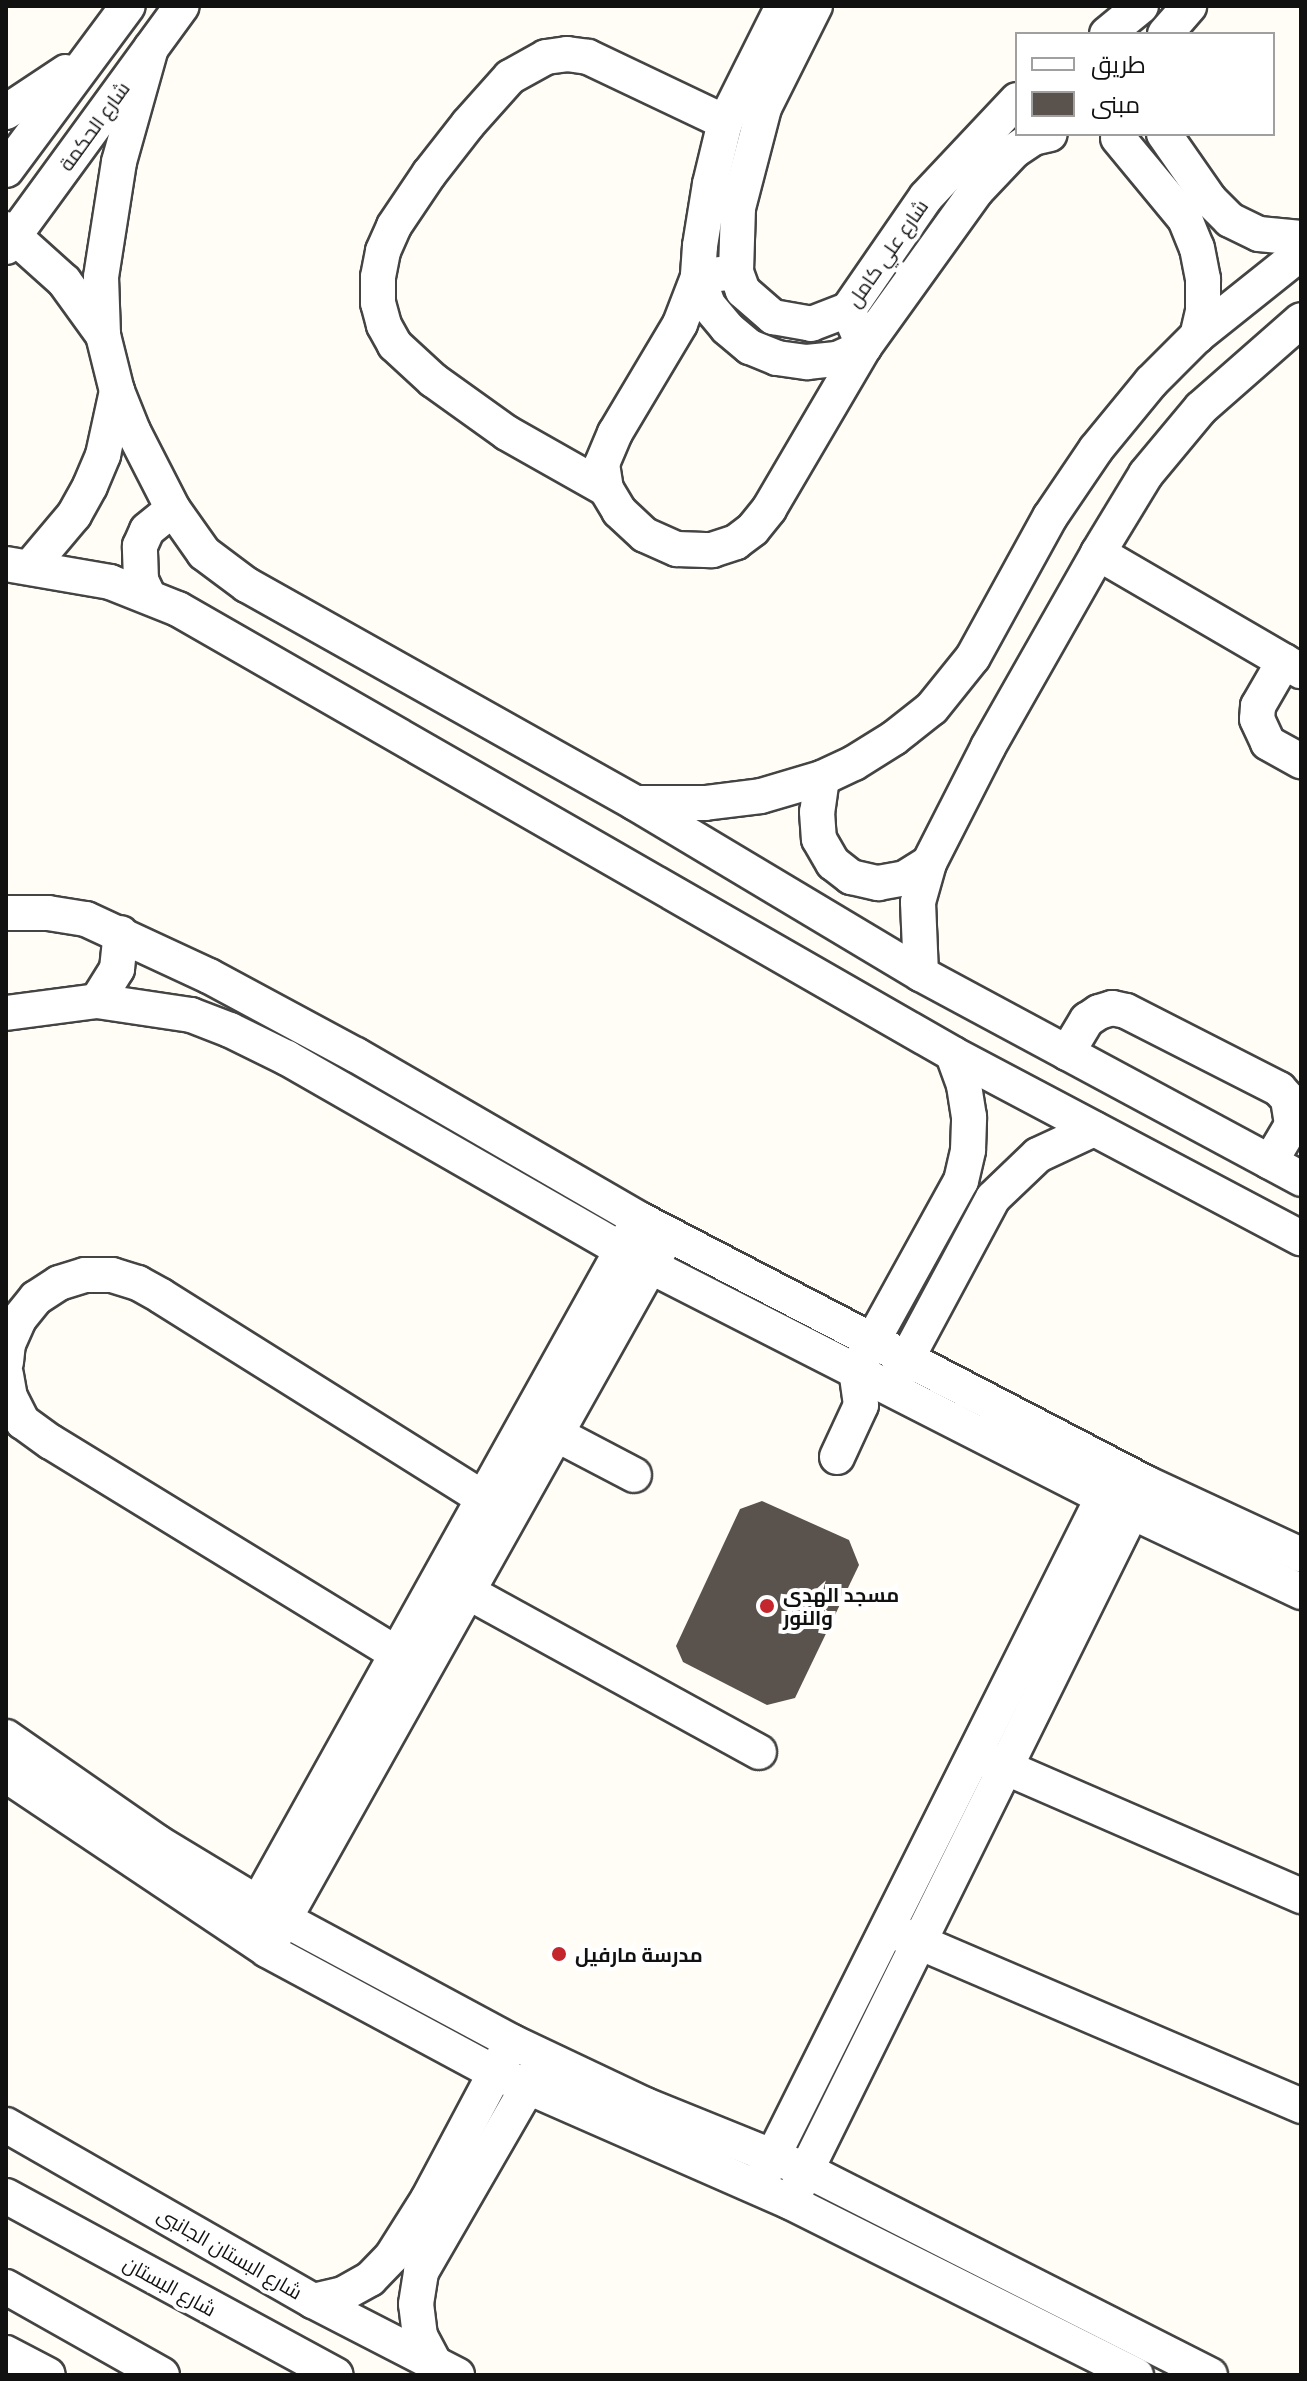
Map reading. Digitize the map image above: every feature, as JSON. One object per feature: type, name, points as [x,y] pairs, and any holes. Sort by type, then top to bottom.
[{"type":"street","points":[[6,170],[128,6]]},
{"type":"street","name":"شارع الحكمة","points":[[9,237],[182,6]]},
{"type":"street","points":[[606,489],[602,464],[615,433],[680,324],[698,277],[710,184],[725,122],[783,6]]},
{"type":"street","points":[[698,277],[736,272],[738,208],[753,144],[780,71],[815,6]]},
{"type":"street","points":[[1109,32],[1141,6]]},
{"type":"street","points":[[1167,32],[1189,6]]},
{"type":"street","points":[[6,112],[48,87],[102,40]]},
{"type":"street","points":[[151,48],[133,104],[111,206],[101,277],[103,335],[117,391],[173,509],[204,553],[247,585],[635,803],[921,974],[1301,1179]]},
{"type":"street","points":[[606,489],[507,433],[433,380],[395,345],[384,325],[378,303],[378,277],[383,251],[412,200],[468,124],[510,77],[546,57],[567,54],[588,57],[725,122]]},
{"type":"street","name":"شارع علي كامل","points":[[736,272],[743,291],[773,317],[811,324],[848,310],[926,197],[1015,102]]},
{"type":"street","name":"شارع علي كامل","points":[[606,489],[619,511],[645,535],[677,549],[712,550],[736,542],[753,529],[769,509],[864,347],[977,190],[1014,151],[1042,136]]},
{"type":"street","points":[[1112,136],[1185,219],[1197,248],[1203,290],[1197,336]]},
{"type":"street","points":[[1165,136],[1210,200],[1230,220],[1259,234],[1301,238]]},
{"type":"street","points":[[9,237],[64,281],[103,335]]},
{"type":"street","points":[[635,803],[705,803],[761,796],[822,778],[881,747],[932,708],[973,657],[1050,517],[1096,449],[1151,382],[1197,336],[1301,253]]},
{"type":"street","points":[[698,277],[708,305],[727,328],[750,347],[777,358],[807,362],[837,359],[864,347],[848,310]]},
{"type":"street","points":[[921,974],[918,902],[929,863],[988,747],[1098,553],[1146,474],[1201,408],[1301,320]]},
{"type":"street","points":[[19,565],[74,515],[103,455],[117,391]]},
{"type":"street","points":[[148,595],[138,563],[140,546],[147,530],[173,509]]},
{"type":"street","points":[[1098,553],[1292,666],[1258,706],[1257,719],[1268,743],[1301,761]]},
{"type":"street","points":[[19,565],[110,582],[148,595],[514,799],[953,1054],[1301,1238]]},
{"type":"street","points":[[822,778],[817,812],[819,839],[833,863],[851,877],[878,883],[905,878],[929,863]]},
{"type":"street","points":[[6,913],[73,917],[121,933],[311,1030],[653,1227],[907,1359],[1301,1592]]},
{"type":"street","points":[[97,1001],[117,969],[121,933]]},
{"type":"street","points":[[6,1013],[97,1001],[191,1015],[230,1030],[287,1058],[636,1258],[891,1389],[1124,1490],[1301,1555]]},
{"type":"street","points":[[1067,1053],[1087,1020],[1112,1008],[1126,1011],[1279,1089],[1292,1112],[1292,1125],[1218,1194]]},
{"type":"street","points":[[837,1457],[861,1405],[856,1371],[961,1181],[968,1150],[969,1117],[964,1085],[953,1054]]},
{"type":"street","points":[[861,1405],[891,1389],[993,1198],[1038,1155],[1094,1129]]},
{"type":"street","points":[[254,1942],[653,1227]]},
{"type":"street","points":[[410,1662],[468,1592],[497,1507],[556,1434],[636,1258]]},
{"type":"street","points":[[6,1362],[8,1344],[19,1319],[36,1298],[72,1279],[112,1275],[138,1283],[161,1296],[497,1507]]},
{"type":"street","points":[[6,1375],[10,1397],[23,1422],[51,1442],[410,1662]]},
{"type":"street","points":[[556,1434],[634,1475]]},
{"type":"street","points":[[757,2188],[974,1753],[1124,1490]]},
{"type":"street","points":[[790,2202],[1005,1768],[1124,1490]]},
{"type":"street","points":[[468,1592],[759,1752]]},
{"type":"street","points":[[6,1737],[157,1842],[272,1910],[512,2042],[806,2170],[1210,2375]]},
{"type":"street","points":[[974,1753],[1301,1896]]},
{"type":"street","points":[[6,1775],[254,1942],[526,2089],[790,2202],[1136,2375]]},
{"type":"street","points":[[887,1928],[1301,2106]]},
{"type":"street","points":[[313,2301],[343,2294],[370,2279],[392,2256],[428,2199],[512,2042]]},
{"type":"street","points":[[446,2370],[420,2336],[416,2304],[421,2272],[544,2058]]},
{"type":"street","name":"شارع البستان الجانبى","points":[[6,2125],[313,2301],[446,2370]]},
{"type":"street","name":"شارع البستان","points":[[6,2196],[336,2375]]},
{"type":"street","points":[[6,2287],[153,2373]]},
{"type":"street","points":[[6,2353],[48,2375]]},
{"type":"building","name":"مسجد الهدى والنور","points":[[762,1501],[849,1540],[859,1565],[795,1698],[767,1705],[683,1662],[676,1646],[740,1509]]},
{"type":"place","name":"مسجد الهدى والنور","points":[[767,1606]]},
{"type":"place","name":"مدرسة مارفيل","points":[[559,1954]]}]
